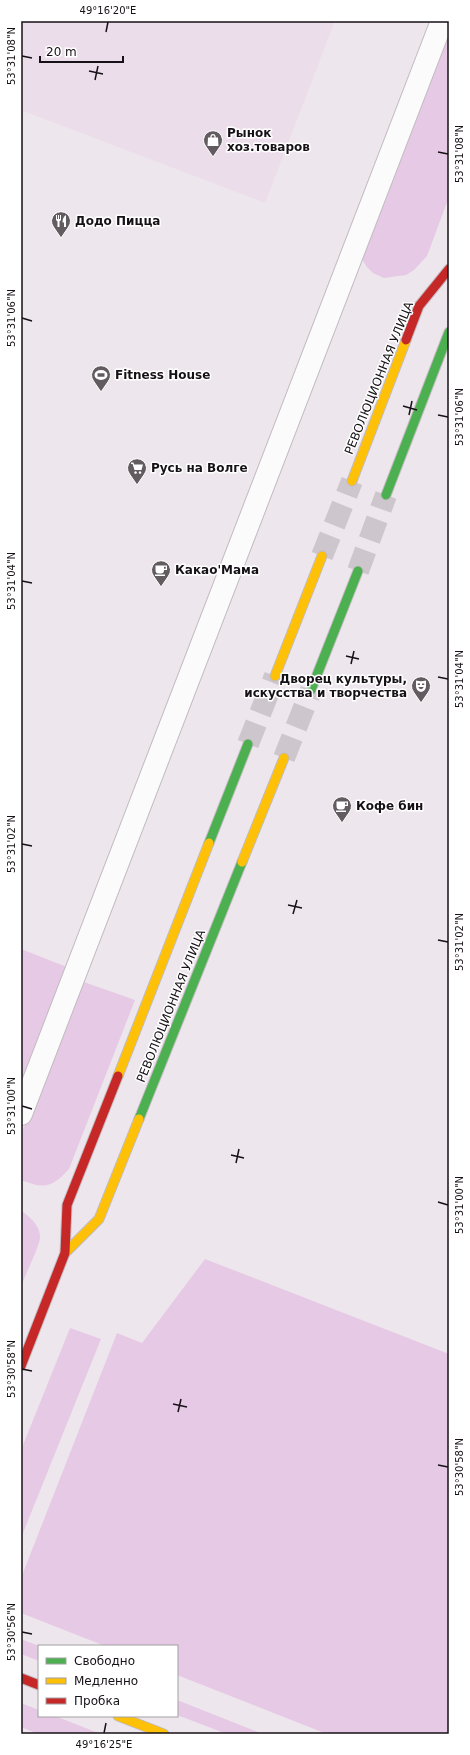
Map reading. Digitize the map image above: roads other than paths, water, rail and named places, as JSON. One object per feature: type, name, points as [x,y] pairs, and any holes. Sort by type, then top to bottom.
[{"type":"main road","name":"РЕВОЛЮЦИОННАЯ УЛИЦА","points":[[352,481],[419,306],[449,269]]},
{"type":"main road","points":[[386,495],[449,332]]},
{"type":"main road","points":[[275,676],[322,556]]},
{"type":"main road","points":[[311,690],[358,571]]},
{"type":"main road","name":"РЕВОЛЮЦИОННАЯ УЛИЦА","points":[[21,1366],[65,1253],[67,1205],[248,744]]},
{"type":"main road","name":"РЕВОЛЮЦИОННАЯ УЛИЦА","points":[[65,1253],[99,1219],[284,758]]},
{"type":"main road","points":[[21,1678],[38,1685]]},
{"type":"main road","points":[[121,1717],[164,1734]]},
{"type":"street","points":[[21,1114],[442,21]]},
{"type":"tunnel","points":[[322,556],[352,481]]},
{"type":"tunnel","points":[[358,571],[386,495]]},
{"type":"tunnel","points":[[248,744],[275,676]]},
{"type":"tunnel","points":[[284,758],[311,690]]},
{"type":"place","name":"Рынок хоз.товаров","points":[[213,157]]},
{"type":"place","name":"Додо Пицца","points":[[61,238]]},
{"type":"place","name":"Fitness House","points":[[101,392]]},
{"type":"place","name":"Русь на Волге","points":[[137,485]]},
{"type":"place","name":"Какао'Мама","points":[[161,587]]},
{"type":"place","name":"Дворец культуры, искусства и творчества","points":[[421,703]]},
{"type":"place","name":"Кофе бин","points":[[342,823]]}]
